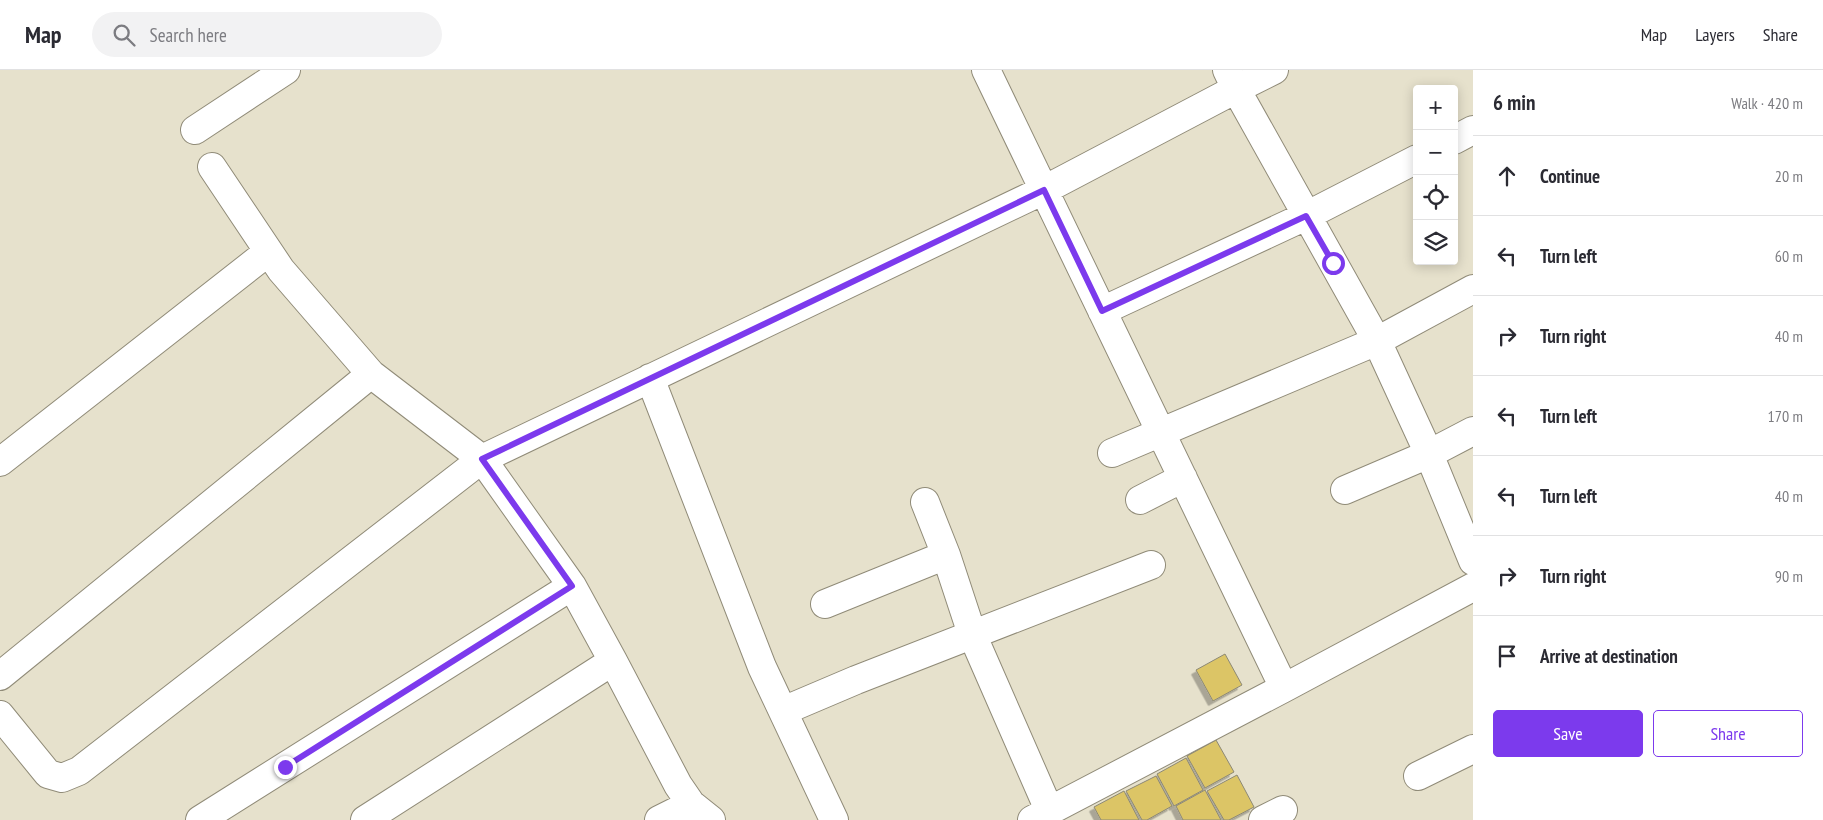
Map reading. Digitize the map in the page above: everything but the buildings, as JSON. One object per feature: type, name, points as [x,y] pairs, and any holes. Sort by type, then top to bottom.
[{"type":"street","points":[[195,130],[286,70]]},
{"type":"street","points":[[986,70],[1284,688]]},
{"type":"street","points":[[0,715],[48,774],[62,778],[79,771],[482,459],[1044,190],[1232,79],[1274,70]]},
{"type":"street","points":[[1232,79],[1376,341],[1429,454],[1473,561]]},
{"type":"street","points":[[1458,138],[1473,130]]},
{"type":"street","points":[[1102,311],[1306,216],[1413,161]]},
{"type":"street","points":[[212,167],[281,270],[371,374],[482,459],[572,586],[678,785],[701,812],[658,820]]},
{"type":"street","points":[[0,462],[268,252]]},
{"type":"street","points":[[1112,453],[1376,341],[1473,289]]},
{"type":"street","points":[[0,676],[371,374]]},
{"type":"street","points":[[650,378],[762,667],[834,820]]},
{"type":"street","points":[[1345,490],[1429,454],[1473,431]]},
{"type":"street","points":[[1140,500],[1183,478]]},
{"type":"street","points":[[924,502],[946,555],[972,634],[1041,815],[1473,587]]},
{"type":"street","points":[[825,604],[946,555]]},
{"type":"street","points":[[783,711],[972,634],[1152,565]]},
{"type":"street","points":[[200,820],[572,586]]},
{"type":"street","points":[[365,820],[613,661]]},
{"type":"street","points":[[1418,776],[1473,749]]},
{"type":"route","points":[[285,767],[572,586],[482,459],[1044,190],[1102,311],[1306,216],[1333,263]]}]
